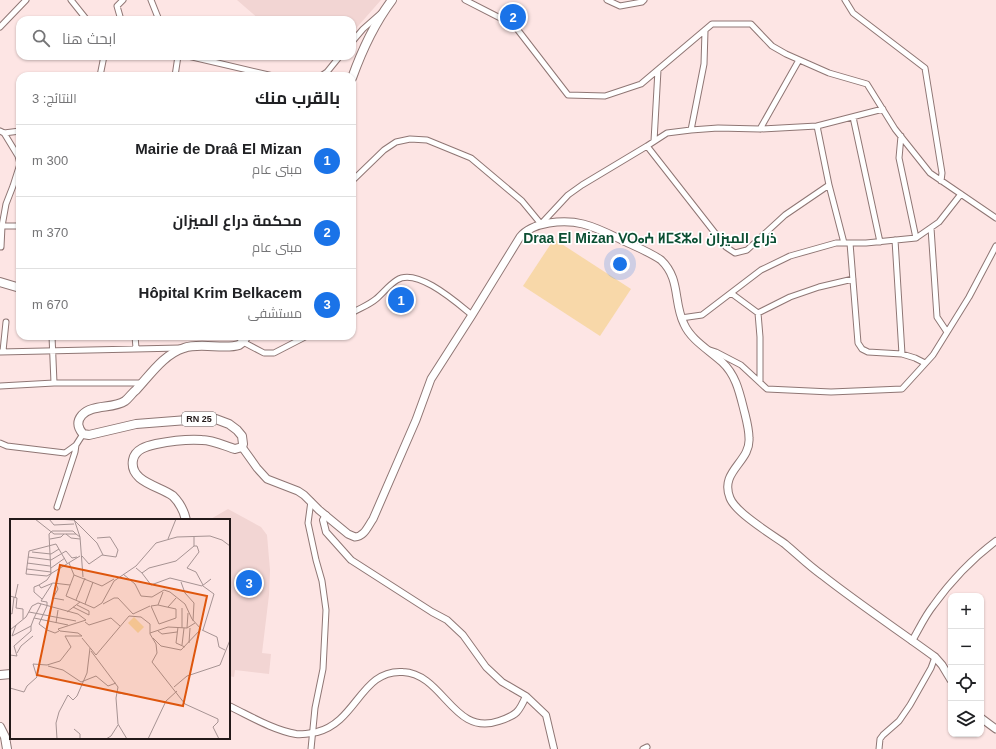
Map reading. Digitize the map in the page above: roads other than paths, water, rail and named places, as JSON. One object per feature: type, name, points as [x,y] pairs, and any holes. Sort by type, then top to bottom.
[{"type":"main road","points":[[354,72],[372,30],[391,3]]},
{"type":"main road","points":[[242,447],[259,471],[268,479],[298,491],[352,536],[357,538],[364,532],[373,519],[416,420],[431,379],[520,237],[531,228],[541,224],[562,222],[582,223],[600,230],[661,260],[666,264],[674,278],[681,318],[688,332],[731,372],[739,389],[750,439],[747,454],[731,474],[728,482],[729,494],[733,504],[822,575],[935,657],[948,675]]},
{"type":"main road","points":[[0,282],[16,287]]},
{"type":"main road","points":[[83,434],[78,425],[83,414],[88,411],[124,402],[164,359],[175,352],[183,348],[200,345],[239,345],[244,340]]},
{"type":"main road","name":"RN 25","points":[[83,434],[89,435],[136,424],[213,418],[229,424],[237,430],[242,436],[243,444],[242,447],[235,449],[203,440],[172,442],[146,446],[133,456],[132,464],[135,472],[142,480],[166,491],[173,496],[179,503],[186,519]]},
{"type":"main road","points":[[0,675],[10,674]]},
{"type":"main road","points":[[984,720],[996,729]]},
{"type":"main road","points":[[0,727],[5,737],[7,749]]},
{"type":"street","points":[[0,27],[26,0]]},
{"type":"street","points":[[71,0],[84,16]]},
{"type":"street","points":[[120,16],[118,6],[123,0]]},
{"type":"street","points":[[151,0],[157,16]]},
{"type":"street","points":[[466,0],[514,25],[568,95],[605,96],[641,84],[712,24],[750,24],[772,46],[786,54],[829,72],[867,84],[901,136],[930,173],[996,218]]},
{"type":"street","points":[[607,0],[620,6],[642,2],[644,0]]},
{"type":"street","points":[[844,0],[853,13],[925,68],[942,181]]},
{"type":"street","points":[[356,37],[391,3]]},
{"type":"street","points":[[691,130],[704,64],[705,31]]},
{"type":"street","points":[[101,72],[103,60]]},
{"type":"street","points":[[176,72],[177,60]]},
{"type":"street","points":[[204,60],[255,72]]},
{"type":"street","points":[[327,72],[337,60]]},
{"type":"street","points":[[760,129],[799,60]]},
{"type":"street","points":[[654,141],[658,70]]},
{"type":"street","points":[[356,177],[384,150],[396,142],[410,139],[427,140],[471,158],[522,201],[541,224],[568,195],[667,133],[718,128],[760,129],[817,126],[883,109]]},
{"type":"street","points":[[854,117],[880,242]]},
{"type":"street","points":[[817,126],[829,185],[844,243]]},
{"type":"street","points":[[2,132],[16,131]]},
{"type":"street","points":[[2,132],[16,153]]},
{"type":"street","points":[[901,136],[899,158],[916,238]]},
{"type":"street","points":[[647,146],[726,247],[735,253],[747,250],[785,215],[829,185]]},
{"type":"street","points":[[1,247],[2,226],[6,204],[16,177]]},
{"type":"street","points":[[681,318],[702,315],[761,270],[790,256],[836,243],[880,242],[916,238],[939,222],[961,194]]},
{"type":"street","points":[[2,226],[16,226]]},
{"type":"street","points":[[931,228],[937,317],[947,332]]},
{"type":"street","points":[[895,240],[902,354]]},
{"type":"street","points":[[850,243],[858,343],[862,349],[868,352],[902,354],[925,363]]},
{"type":"street","points":[[706,349],[716,352],[741,365],[767,389],[831,392],[902,389],[933,355],[969,297],[996,246]]},
{"type":"street","points":[[356,310],[376,298],[399,279],[406,276],[418,279],[430,285],[472,315]]},
{"type":"street","points":[[758,313],[790,297],[819,287],[853,279]]},
{"type":"street","points":[[731,293],[758,313],[760,337],[760,382]]},
{"type":"street","points":[[6,322],[2,351],[183,348]]},
{"type":"street","points":[[52,340],[54,383]]},
{"type":"street","points":[[135,340],[136,348]]},
{"type":"street","points":[[246,340],[264,353],[274,353],[299,340]]},
{"type":"street","points":[[0,386],[54,383],[142,383]]},
{"type":"street","points":[[0,443],[7,446],[65,453],[76,445],[83,434]]},
{"type":"street","points":[[57,507],[76,445]]},
{"type":"street","points":[[310,501],[308,523],[322,582],[326,610],[323,669],[316,702],[311,749]]},
{"type":"street","points":[[326,515],[323,520],[326,532],[351,560],[447,620],[463,635],[486,667],[502,682],[526,696],[546,715],[554,749]]},
{"type":"street","points":[[912,641],[932,606],[958,573],[982,551],[996,541]]},
{"type":"street","points":[[879,749],[880,739],[899,721],[910,705],[931,668],[935,657]]},
{"type":"street","points":[[230,706],[285,732],[298,734],[313,733],[336,724],[345,716],[368,685],[378,677],[390,672],[403,672],[418,676],[434,686],[466,720],[479,723],[492,724],[507,718],[519,711],[526,696]]},
{"type":"place","name":"محكمة دراع الميزان","points":[[513,17]]},
{"type":"place","name":"Mairie de Draâ El Mizan","points":[[401,300]]},
{"type":"place","name":"Hôpital Krim Belkacem","points":[[249,583]]},
{"type":"district","name":"Draa El Mizan ⴸⵔⴰⵄ ⵍⵎⵉⵣⴰⵏ ذراع الميزان","points":[[650,238]]}]
